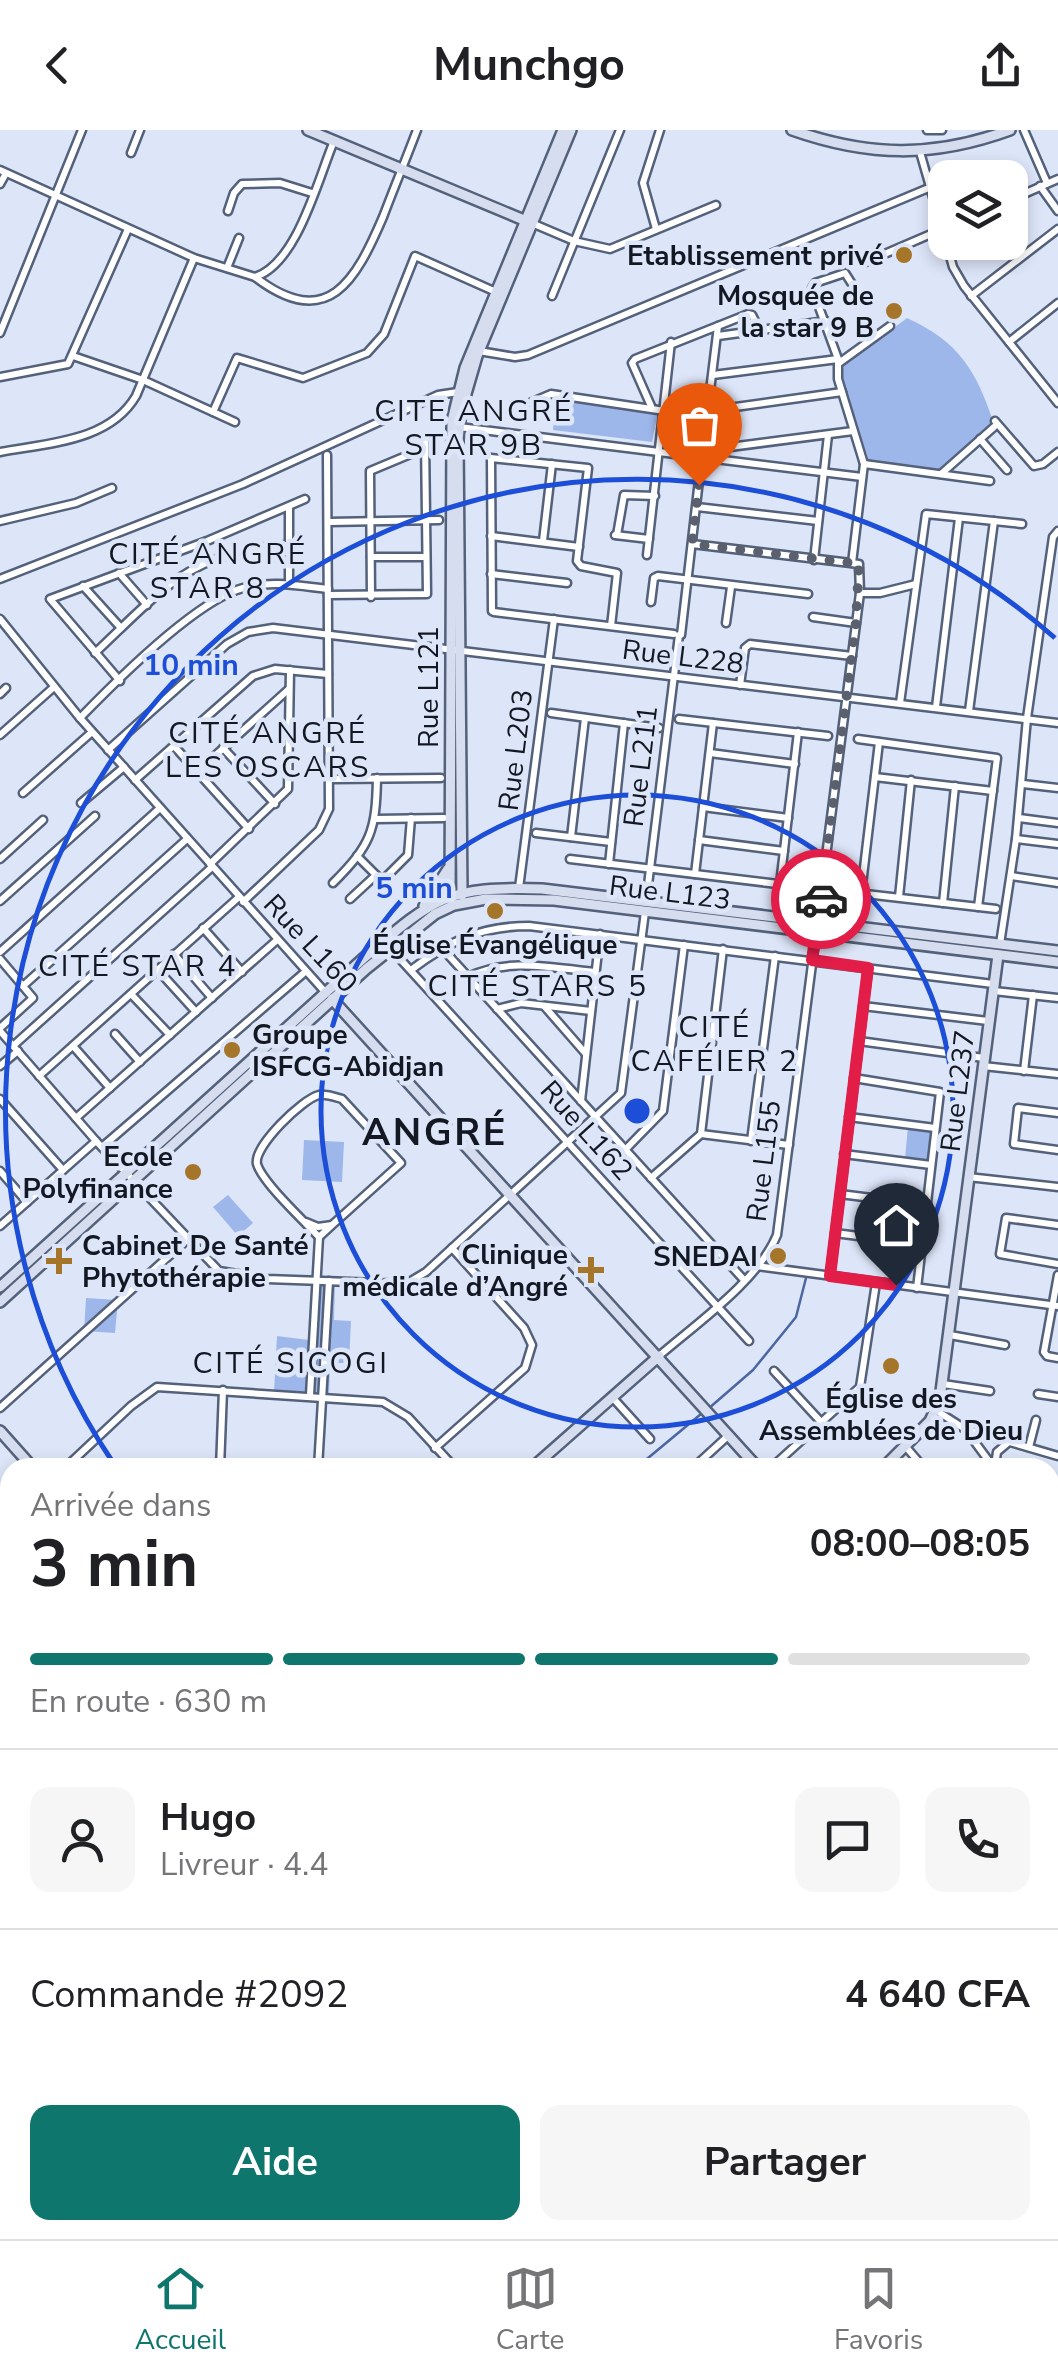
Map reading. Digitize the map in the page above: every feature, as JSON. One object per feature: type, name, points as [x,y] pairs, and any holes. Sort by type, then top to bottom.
[{"type":"main road","points":[[308,130],[530,223]]},
{"type":"main road","points":[[462,892],[454,650],[459,428],[465,392],[567,130]]},
{"type":"main road","points":[[804,132],[878,150],[920,152],[1010,130]]},
{"type":"main road","name":"Rue L121","points":[[452,900],[454,650],[450,442],[458,392],[497,292],[530,223]]},
{"type":"main road","points":[[0,1302],[422,909],[452,862]]},
{"type":"main road","name":"Rue L123","points":[[452,900],[462,892],[520,888],[999,950],[1058,962]]},
{"type":"main road","name":"Rue L123","points":[[452,900],[525,898],[645,907]]},
{"type":"main road","points":[[422,909],[452,900]]},
{"type":"main road","points":[[0,1287],[125,1172],[329,996],[452,900]]},
{"type":"main road","name":"Rue L123","points":[[999,950],[1058,951]]},
{"type":"main road","name":"Rue L237","points":[[894,1458],[936,1411],[943,1384],[999,950]]},
{"type":"main road","name":"Rue L160","points":[[329,996],[749,1458]]},
{"type":"main road","name":"Rue L155","points":[[546,1458],[658,1356]]},
{"type":"main road","points":[[0,1432],[24,1458]]},
{"type":"street","points":[[0,333],[4,308],[82,130]]},
{"type":"street","points":[[131,154],[140,130]]},
{"type":"street","points":[[0,184],[2,173],[194,258],[255,277],[277,292],[306,300],[331,296],[343,289],[360,266],[417,130]]},
{"type":"street","points":[[552,296],[620,130]]},
{"type":"street","points":[[656,229],[642,183],[660,130]]},
{"type":"street","points":[[927,130],[942,130]]},
{"type":"street","points":[[1024,130],[1058,211]]},
{"type":"street","points":[[255,277],[275,268],[290,248],[334,140]]},
{"type":"street","points":[[920,152],[928,179]]},
{"type":"street","points":[[1028,192],[1058,179]]},
{"type":"street","points":[[228,211],[242,184],[280,183],[312,194]]},
{"type":"street","points":[[480,351],[515,357],[528,355],[928,187]]},
{"type":"street","points":[[530,223],[574,241],[610,249],[716,205]]},
{"type":"street","points":[[0,378],[68,364],[128,229]]},
{"type":"street","points":[[971,296],[1058,229]]},
{"type":"street","points":[[866,262],[928,235]]},
{"type":"street","points":[[227,268],[239,238]]},
{"type":"street","points":[[213,412],[237,358],[303,378],[374,349],[384,334],[415,256],[497,292]]},
{"type":"street","points":[[0,452],[84,436],[104,427],[130,407],[194,258]]},
{"type":"street","points":[[950,260],[971,296],[1058,403]]},
{"type":"street","points":[[852,563],[864,464],[838,379],[838,361],[812,288],[815,282],[844,272],[857,292]]},
{"type":"street","points":[[1009,342],[1057,305]]},
{"type":"street","points":[[651,407],[633,361],[671,342],[750,314],[760,329]]},
{"type":"street","points":[[718,336],[826,321]]},
{"type":"street","name":"Rue L211","points":[[0,1029],[99,1144],[188,1238],[220,1271],[238,1276],[406,1284],[426,1272],[614,1103],[624,1085],[718,326]]},
{"type":"street","points":[[713,374],[838,361],[890,326]]},
{"type":"street","points":[[647,555],[671,342]]},
{"type":"street","points":[[73,356],[143,380],[235,422]]},
{"type":"street","points":[[0,580],[260,477],[438,395],[458,392]]},
{"type":"street","points":[[530,403],[551,394],[685,414],[842,392]]},
{"type":"street","points":[[940,474],[994,424],[1034,466],[1058,452]]},
{"type":"street","points":[[459,428],[691,456]]},
{"type":"street","points":[[691,456],[694,461],[705,455],[853,430]]},
{"type":"street","points":[[814,560],[828,435]]},
{"type":"street","points":[[80,718],[210,602],[248,586],[289,584],[371,596],[427,594],[425,439]]},
{"type":"street","points":[[980,439],[1007,470]]},
{"type":"street","points":[[371,596],[370,471],[425,448]]},
{"type":"street","points":[[691,456],[694,448],[705,455],[862,477]]},
{"type":"street","points":[[39,1076],[230,904],[241,899],[319,830],[329,809],[326,456]]},
{"type":"street","points":[[611,626],[617,573],[578,564],[589,470],[494,457],[489,460],[491,609],[611,626],[678,634]]},
{"type":"street","points":[[543,541],[552,464]]},
{"type":"street","points":[[864,464],[990,481]]},
{"type":"street","points":[[0,521],[76,503],[112,488]]},
{"type":"street","points":[[649,539],[615,535],[624,495],[655,496]]},
{"type":"street","points":[[120,680],[49,601],[306,499]]},
{"type":"street","points":[[289,507],[289,584]]},
{"type":"street","points":[[697,507],[818,521]]},
{"type":"street","points":[[900,703],[926,514],[1022,524]]},
{"type":"street","points":[[936,707],[959,518]]},
{"type":"street","points":[[328,522],[438,520]]},
{"type":"street","points":[[969,711],[994,522]]},
{"type":"street","name":"Rue L237","points":[[999,950],[1058,530]]},
{"type":"street","points":[[491,536],[580,546]]},
{"type":"street","points":[[207,540],[214,557]]},
{"type":"street","points":[[692,544],[859,564],[860,594],[916,584]]},
{"type":"street","points":[[95,653],[199,564],[260,546],[288,545]]},
{"type":"street","points":[[192,546],[199,564]]},
{"type":"street","points":[[371,558],[426,557]]},
{"type":"street","points":[[118,573],[147,605]]},
{"type":"street","points":[[491,574],[566,583]]},
{"type":"street","points":[[651,602],[656,577],[808,594]]},
{"type":"street","points":[[83,586],[121,628]]},
{"type":"street","points":[[726,623],[730,586]]},
{"type":"street","name":"Rue L155","points":[[658,1356],[744,1280],[777,1235],[860,594]]},
{"type":"street","points":[[813,616],[856,622]]},
{"type":"street","name":"Rue L203","points":[[520,888],[554,618]]},
{"type":"street","name":"Rue L160","points":[[0,619],[92,732],[329,996]]},
{"type":"street","name":"Rue L228","points":[[108,750],[238,637],[273,628],[1058,723]]},
{"type":"street","points":[[740,685],[745,648],[750,644],[852,656]]},
{"type":"street","points":[[135,780],[253,676],[266,670],[328,674]]},
{"type":"street","points":[[0,1066],[275,804],[288,786],[290,670]]},
{"type":"street","points":[[0,735],[54,687]]},
{"type":"street","points":[[197,772],[289,689]]},
{"type":"street","points":[[551,714],[659,728]]},
{"type":"street","points":[[571,836],[584,718]]},
{"type":"street","points":[[679,719],[828,736]]},
{"type":"street","points":[[608,864],[624,723]]},
{"type":"street","points":[[695,874],[713,723]]},
{"type":"street","points":[[23,793],[92,732]]},
{"type":"street","points":[[780,884],[798,732]]},
{"type":"street","points":[[858,739],[995,756],[978,907]]},
{"type":"street","points":[[861,893],[879,742]]},
{"type":"street","points":[[174,746],[249,829]]},
{"type":"street","points":[[223,748],[275,804]]},
{"type":"street","points":[[710,753],[795,764]]},
{"type":"street","points":[[81,804],[124,767]]},
{"type":"street","points":[[875,777],[993,791]]},
{"type":"street","points":[[331,778],[441,778]]},
{"type":"street","points":[[333,882],[357,856],[376,818],[377,778]]},
{"type":"street","points":[[898,897],[911,780]]},
{"type":"street","points":[[1022,784],[1058,788]]},
{"type":"street","points":[[943,903],[955,786]]},
{"type":"street","points":[[704,807],[788,818]]},
{"type":"street","points":[[0,1029],[32,1000],[0,956],[160,808]]},
{"type":"street","points":[[0,901],[95,816]]},
{"type":"street","points":[[376,818],[444,818]]},
{"type":"street","points":[[357,856],[384,879],[408,855],[410,818]]},
{"type":"street","points":[[1019,818],[1058,823]]},
{"type":"street","points":[[0,859],[44,820]]},
{"type":"street","points":[[536,832],[611,842]]},
{"type":"street","points":[[23,986],[187,839]]},
{"type":"street","points":[[1016,839],[1058,844]]},
{"type":"street","points":[[699,840],[784,851]]},
{"type":"street","points":[[570,859],[811,888]]},
{"type":"street","points":[[350,899],[376,876]]},
{"type":"street","points":[[1011,876],[1058,883]]},
{"type":"street","points":[[822,888],[996,910]]},
{"type":"street","points":[[412,970],[441,947],[478,931],[504,926],[642,938],[812,960],[1058,998]]},
{"type":"street","points":[[203,928],[242,972]]},
{"type":"street","points":[[582,1101],[600,934]]},
{"type":"street","points":[[76,1118],[277,940]]},
{"type":"street","points":[[625,1150],[663,1111],[684,945]]},
{"type":"street","points":[[441,947],[744,1280]]},
{"type":"street","name":"Rue L162","points":[[391,949],[749,1342]]},
{"type":"street","points":[[651,1178],[701,1134],[723,949]]},
{"type":"street","points":[[174,954],[212,998]]},
{"type":"street","points":[[751,1141],[775,956]]},
{"type":"street","points":[[468,977],[502,966],[596,972]]},
{"type":"street","points":[[830,1276],[868,968]]},
{"type":"street","points":[[157,969],[196,1012]]},
{"type":"street","points":[[0,1226],[306,972]]},
{"type":"street","points":[[131,994],[170,1035]]},
{"type":"street","points":[[1024,1071],[1033,995]]},
{"type":"street","points":[[497,1008],[521,1003],[591,1011]]},
{"type":"street","points":[[544,1006],[586,1054]]},
{"type":"street","points":[[863,1006],[988,1021]]},
{"type":"street","points":[[115,1034],[140,1062]]},
{"type":"street","points":[[859,1042],[1058,1074]]},
{"type":"street","points":[[72,1046],[110,1088]]},
{"type":"street","points":[[854,1078],[938,1090],[917,1288]]},
{"type":"street","points":[[310,1396],[319,1237],[401,1163],[342,1098],[330,1095],[310,1099],[264,1142],[256,1155],[258,1168],[319,1237]]},
{"type":"street","points":[[0,1098],[63,1170]]},
{"type":"street","points":[[1058,1113],[1018,1108],[1014,1144],[1058,1150]]},
{"type":"street","points":[[849,1117],[935,1128]]},
{"type":"street","points":[[701,1134],[789,1145]]},
{"type":"street","points":[[844,1154],[931,1165]]},
{"type":"street","points":[[0,1171],[28,1202]]},
{"type":"street","points":[[968,1177],[1058,1188]]},
{"type":"street","points":[[840,1194],[926,1205]]},
{"type":"street","points":[[1058,1225],[1006,1218],[1000,1254],[1058,1264]]},
{"type":"street","points":[[306,1222],[318,1227],[332,1225]]},
{"type":"street","points":[[835,1233],[921,1244]]},
{"type":"street","points":[[0,1408],[188,1238]]},
{"type":"street","points":[[436,1448],[525,1368],[532,1345],[524,1328],[452,1248]]},
{"type":"street","points":[[757,1266],[1055,1306]]},
{"type":"street","points":[[1058,1275],[1044,1352],[1058,1358]]},
{"type":"street","points":[[319,1458],[329,1282]]},
{"type":"street","points":[[782,1458],[854,1394],[862,1381],[876,1283]]},
{"type":"street","points":[[950,1336],[1005,1345]]},
{"type":"street","points":[[774,1371],[822,1423]]},
{"type":"street","points":[[943,1384],[990,1391]]},
{"type":"street","points":[[76,1458],[131,1406],[156,1388],[376,1400],[390,1404],[408,1417],[446,1458]]},
{"type":"street","points":[[221,1458],[224,1390]]},
{"type":"street","points":[[1038,1394],[1058,1398]]},
{"type":"street","points":[[612,1396],[650,1438]]},
{"type":"street","points":[[936,1411],[965,1429],[1058,1456]]},
{"type":"street","points":[[1029,1447],[1036,1420]]},
{"type":"street","points":[[965,1429],[984,1457],[1010,1441]]},
{"type":"street","points":[[707,1458],[728,1435]]},
{"type":"street","points":[[995,1458],[996,1437]]},
{"type":"street","points":[[0,1450],[10,1442]]},
{"type":"street","points":[[906,1447],[915,1458]]},
{"type":"shaded area","points":[[907,318],[940,337],[963,360],[980,388],[994,424],[939,470],[869,461],[841,378],[844,365]]},
{"type":"shaded area","points":[[556,400],[658,412],[652,442],[553,430]]},
{"type":"shaded area","points":[[908,1126],[931,1129],[928,1162],[905,1159]]},
{"type":"shaded area","points":[[304,1140],[344,1142],[342,1182],[302,1180]]},
{"type":"shaded area","points":[[228,1195],[253,1223],[238,1236],[213,1207]]},
{"type":"shaded area","points":[[312,1285],[335,1286],[334,1320],[351,1321],[349,1363],[330,1363],[329,1397],[274,1392],[277,1336],[309,1340]]},
{"type":"shaded area","points":[[86,1298],[118,1300],[115,1333],[84,1331]]},
{"type":"waterway","points":[[708,1409],[753,1370],[796,1317],[806,1278]]},
{"type":"waterway","points":[[648,1458],[701,1414]]},
{"type":"way so far","points":[[699,485],[692,544],[859,564],[860,594],[821,899]]},
{"type":"place","name":"Etablissement privé","points":[[904,255]]},
{"type":"place","name":"Mosquée de la star 9 B","points":[[894,311]]},
{"type":"place","name":"Église Évangélique","points":[[495,911]]},
{"type":"place","name":"Groupe ISFCG-Abidjan","points":[[232,1050]]},
{"type":"place","name":"Ecole Polyfinance","points":[[193,1172]]},
{"type":"place","name":"SNEDAI","points":[[778,1256]]},
{"type":"place","name":"Cabinet De Santé Phytothérapie","points":[[59,1261]]},
{"type":"place","name":"Clinique médicale d’Angré","points":[[591,1270]]},
{"type":"place","name":"Église des Assemblées de Dieu","points":[[891,1366]]},
{"type":"district","name":"CITE ANGRÉ STAR 9B","points":[[474,428]]},
{"type":"district","name":"CITÉ ANGRÉ STAR 8","points":[[208,571]]},
{"type":"district","name":"CITÉ ANGRÉ LES OSCARS","points":[[268,750]]},
{"type":"district","name":"CITÉ STAR 4","points":[[138,966]]},
{"type":"district","name":"CITÉ STARS 5","points":[[538,986]]},
{"type":"district","name":"CITÉ CAFÉIER 2","points":[[715,1044]]},
{"type":"district","name":"ANGRÉ","points":[[435,1132]]},
{"type":"district","name":"CITÉ SICOGI","points":[[291,1363]]},
{"type":"route","points":[[821,899],[812,960],[868,968],[830,1276],[896,1285]]}]
